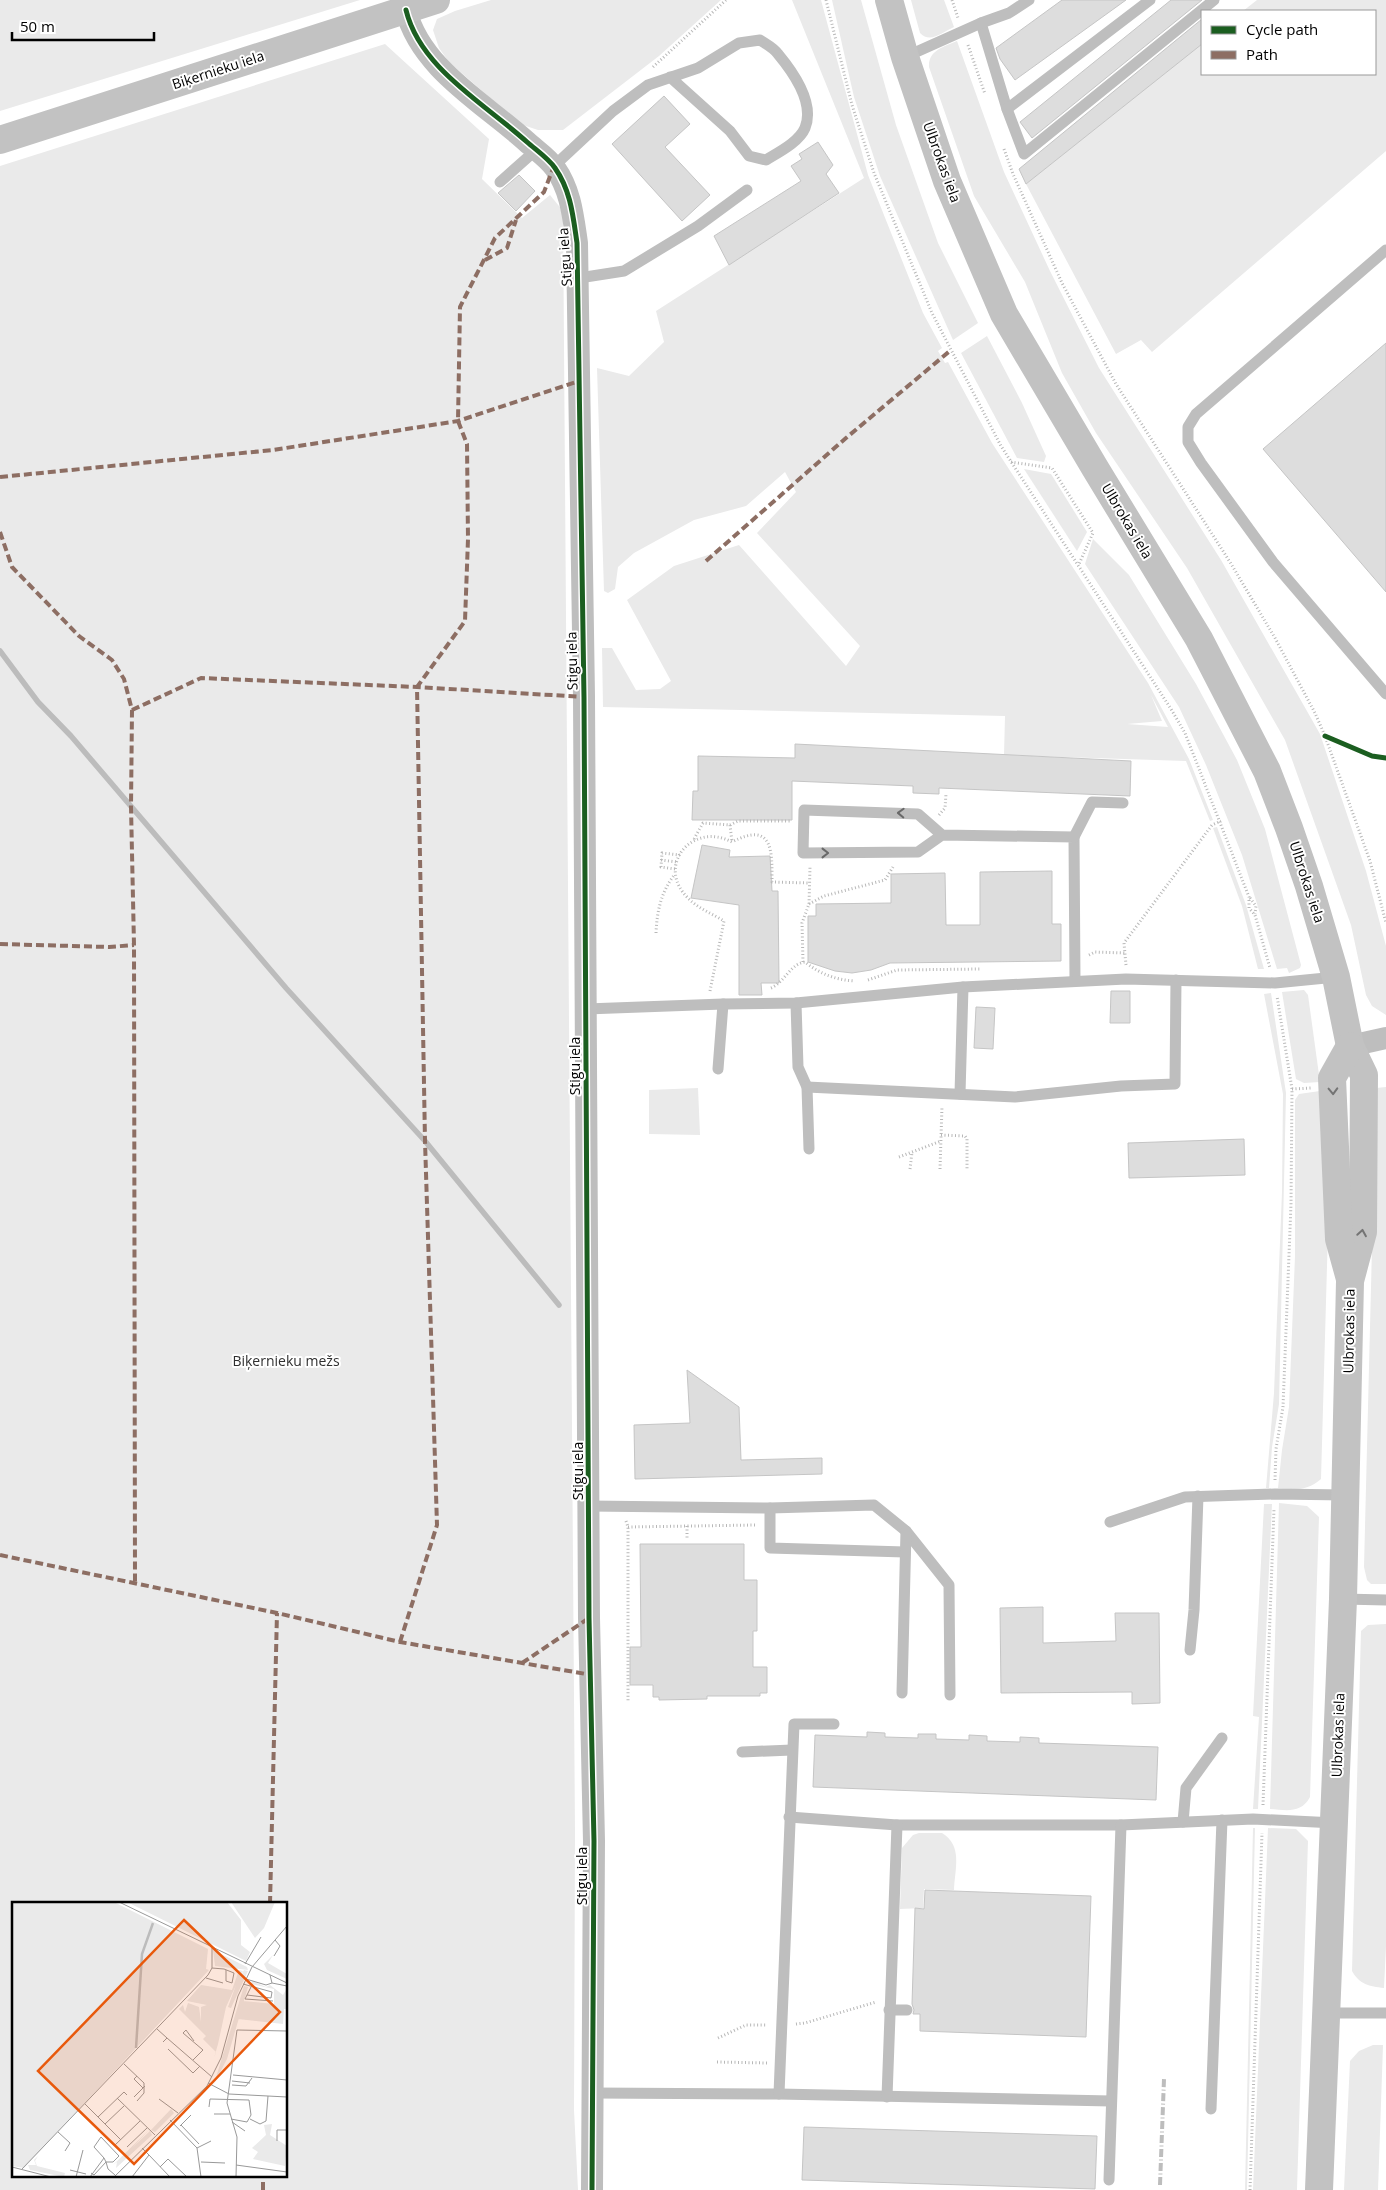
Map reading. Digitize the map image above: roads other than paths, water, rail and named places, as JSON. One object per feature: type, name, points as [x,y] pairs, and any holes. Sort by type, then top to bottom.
[{"type":"main road","name":"Biķernieku iela","points":[[0,140],[436,0]]},
{"type":"main road","name":"Ulbrokas iela","points":[[889,0],[905,57],[947,181],[1004,314],[1094,468],[1199,639],[1268,771],[1309,886],[1336,977],[1350,1046],[1364,1075],[1363,1232],[1350,1281],[1343,1599],[1319,2190]]},
{"type":"street","name":"Stigu iela","points":[[406,10],[415,38],[435,64],[554,166],[572,201],[577,244],[579,278],[589,1506],[594,1840],[592,2190]]},
{"type":"street","points":[[1350,1046],[1386,1038]]},
{"type":"lane","points":[[905,57],[980,22],[1009,12],[1029,0]]},
{"type":"lane","points":[[1007,108],[1150,0]]},
{"type":"lane","points":[[1202,10],[1214,0]]},
{"type":"lane","points":[[980,22],[1007,108],[1024,154],[1201,11]]},
{"type":"lane","points":[[554,166],[613,111],[648,85],[670,77],[698,68],[739,43],[760,40],[777,52],[799,85],[808,110],[805,129],[790,146],[766,160],[748,156],[730,131],[670,77]]},
{"type":"lane","points":[[500,182],[536,150]]},
{"type":"lane","points":[[579,278],[624,271],[698,226],[747,190]]},
{"type":"lane","points":[[1386,250],[1196,414],[1188,427],[1188,442],[1237,514],[1273,562],[1386,694]]},
{"type":"lane","points":[[1075,981],[1074,837],[1092,802],[1123,803]]},
{"type":"lane","points":[[942,835],[918,814],[804,810],[803,853],[918,852],[942,835],[1074,837]]},
{"type":"lane","points":[[586,1009],[796,1003],[962,987],[1126,978],[1275,983],[1336,977]]},
{"type":"lane","points":[[806,1087],[1015,1097],[1121,1086],[1175,1084],[1176,980]]},
{"type":"lane","points":[[960,1094],[962,987]]},
{"type":"lane","points":[[796,1003],[798,1067],[806,1087],[809,1149]]},
{"type":"lane","points":[[718,1069],[723,1004]]},
{"type":"lane","points":[[1110,1522],[1185,1497],[1275,1494],[1346,1495]]},
{"type":"lane","points":[[1190,1650],[1194,1610],[1198,1496]]},
{"type":"lane","points":[[589,1506],[770,1508],[874,1505],[906,1531],[950,1585],[950,1694]]},
{"type":"lane","points":[[770,1508],[770,1548],[905,1552]]},
{"type":"lane","points":[[902,1693],[906,1531]]},
{"type":"lane","points":[[1343,1599],[1386,1600]]},
{"type":"lane","points":[[780,2094],[794,1724],[834,1724]]},
{"type":"lane","points":[[1183,1822],[1186,1788],[1222,1738]]},
{"type":"lane","points":[[742,1752],[792,1750]]},
{"type":"lane","points":[[789,1817],[897,1824],[1121,1825],[1253,1819],[1335,1823]]},
{"type":"lane","points":[[1211,2109],[1222,1820]]},
{"type":"lane","points":[[887,2097],[889,1998],[897,1824]]},
{"type":"lane","points":[[1109,2180],[1121,1825]]},
{"type":"lane","points":[[889,2010],[907,2010]]},
{"type":"lane","points":[[1327,2013],[1386,2013]]},
{"type":"lane","points":[[593,2093],[780,2094],[1111,2101]]},
{"type":"waterway","points":[[0,651],[38,702],[71,736],[286,988],[425,1141],[559,1305]]},
{"type":"railway","points":[[1160,2185],[1164,2079]]},
{"type":"park label","name":"Biķernieku mežs","points":[[286,1361]]}]
